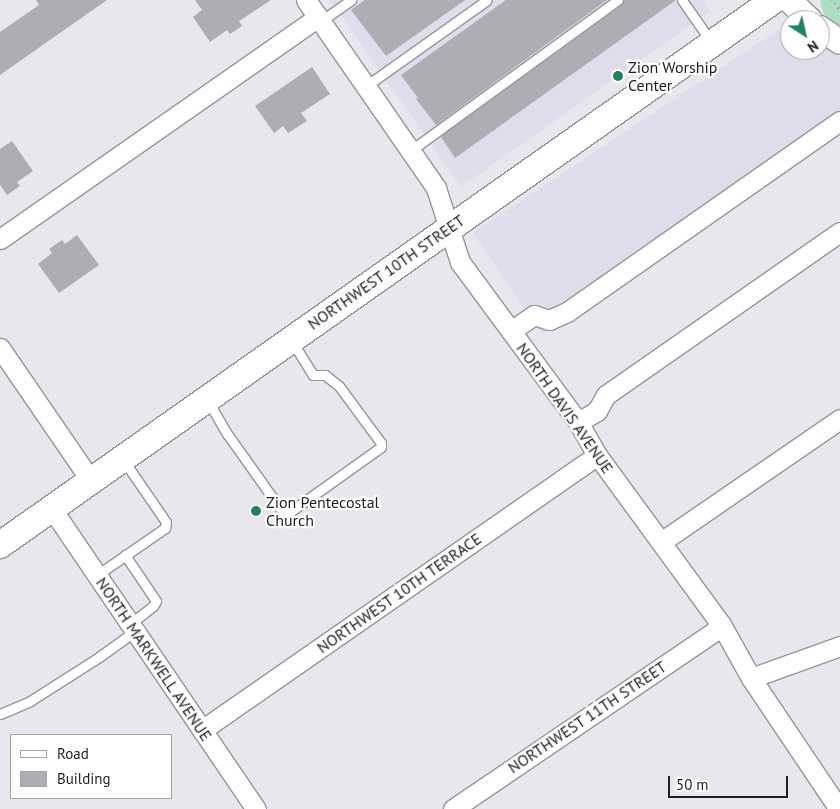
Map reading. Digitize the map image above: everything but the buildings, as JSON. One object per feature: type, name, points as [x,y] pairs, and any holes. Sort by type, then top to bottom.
[{"type":"main road","name":"NORTHWEST 10TH STREET","points":[[0,545],[450,226],[774,0]]},
{"type":"street","name":"NORTH DAVIS AVENUE","points":[[306,0],[436,188],[450,226],[460,262],[578,422],[597,455],[722,626],[751,678],[840,809]]},
{"type":"street","points":[[789,0],[800,10]]},
{"type":"street","points":[[0,239],[319,19]]},
{"type":"street","points":[[511,331],[534,315],[549,320],[567,312],[840,121]]},
{"type":"street","points":[[578,422],[598,411],[606,395],[840,232]]},
{"type":"street","points":[[0,348],[92,481]]},
{"type":"street","points":[[661,542],[840,419]]},
{"type":"street","name":"NORTHWEST 10TH TERRACE","points":[[202,730],[597,455]]},
{"type":"street","name":"NORTH MARKWELL AVENUE","points":[[52,509],[256,809]]},
{"type":"street","name":"NORTHWEST 11TH STREET","points":[[453,809],[722,626]]},
{"type":"street","points":[[751,678],[840,646]]},
{"type":"lane","points":[[319,19],[351,0]]},
{"type":"lane","points":[[366,86],[487,0]]},
{"type":"lane","points":[[410,150],[618,0]]},
{"type":"lane","points":[[682,0],[712,43]]},
{"type":"lane","points":[[207,399],[228,434],[282,511],[287,514],[381,447],[381,443],[339,386],[325,375],[313,375],[290,340]]},
{"type":"lane","points":[[97,575],[165,528],[166,522],[123,459]]},
{"type":"lane","points":[[0,714],[30,701],[99,657],[132,628],[153,606],[156,601],[125,555]]},
{"type":"path","points":[[831,0],[840,10]]},
{"type":"shaded area","points":[[330,0],[702,0],[710,11],[461,187]]},
{"type":"shaded area","points":[[780,29],[780,60],[830,60],[830,51],[840,58],[840,130],[542,334],[473,233]]},
{"type":"green space","points":[[820,0],[840,0],[840,26],[830,19],[830,10],[823,10]]},
{"type":"place","name":"Zion Worship Center","points":[[618,76]]},
{"type":"place","name":"Zion Pentecostal Church","points":[[256,511]]}]
